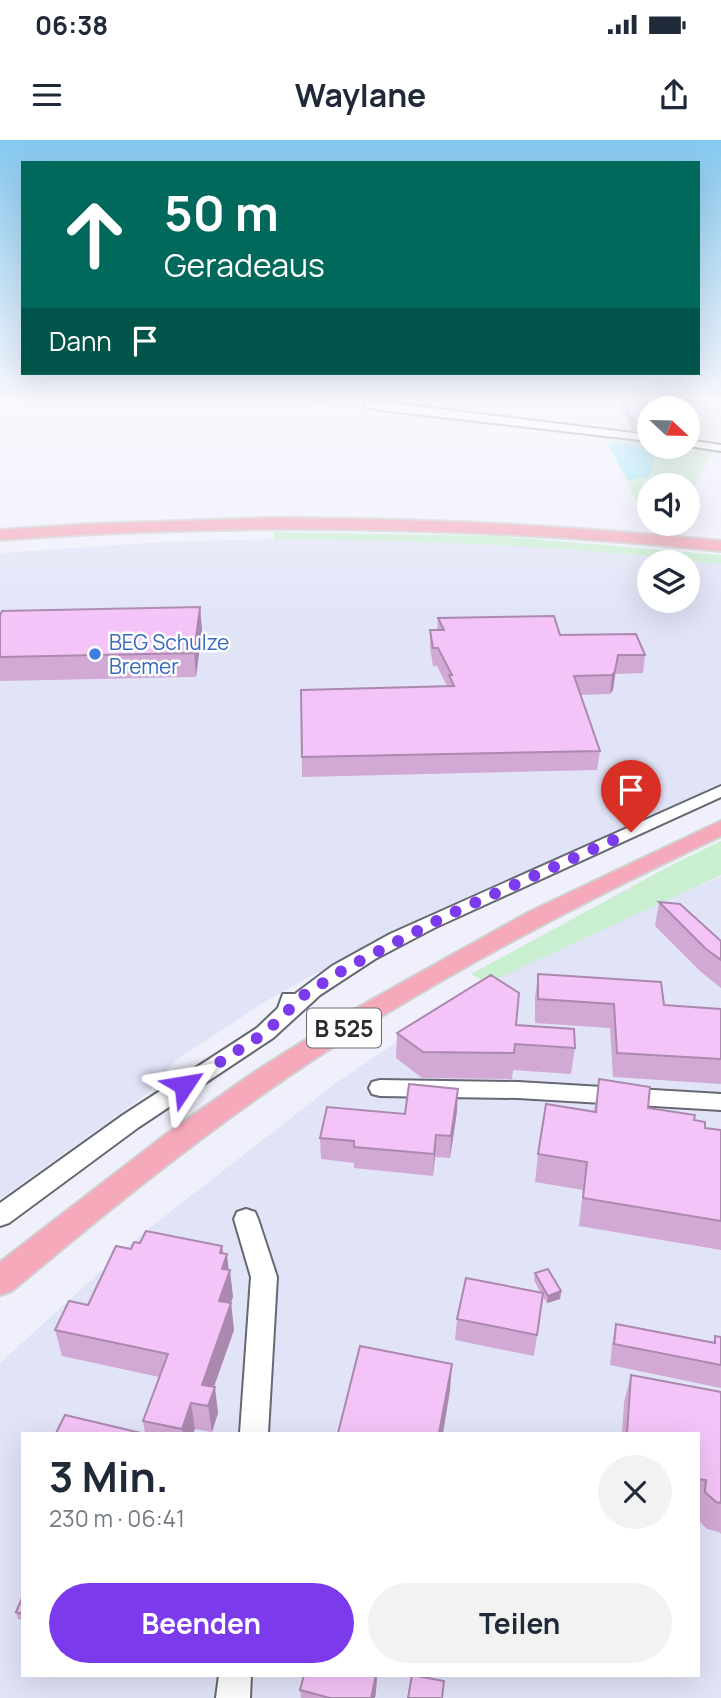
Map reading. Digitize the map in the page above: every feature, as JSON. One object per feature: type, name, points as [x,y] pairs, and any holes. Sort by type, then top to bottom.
[{"type":"main road","points":[[0,535],[166,525],[352,522],[564,531],[721,546]]},
{"type":"main road","name":"B 525","points":[[0,1281],[181,1139],[358,1018],[535,918],[721,828]]},
{"type":"street","points":[[0,1216],[131,1121],[265,1033],[289,1002],[394,942],[721,791]]},
{"type":"street","points":[[380,1088],[519,1090],[721,1102]]},
{"type":"street","points":[[246,1219],[264,1277],[254,1432]]},
{"type":"street","points":[[233,1698],[235,1677]]},
{"type":"shaded area","points":[[275,539],[383,540],[572,549],[637,556],[637,613],[700,613],[700,562],[721,564],[721,785],[446,908],[365,947],[271,998],[176,1060],[147,1094],[0,1199],[0,553],[162,542]]},
{"type":"shaded area","points":[[721,876],[721,1698],[0,1698],[0,1363],[143,1233],[340,1080],[492,978]]},
{"type":"green space","points":[[622,473],[701,473],[700,476],[700,473],[637,473],[637,503]]},
{"type":"green space","points":[[273,532],[497,536],[662,550],[637,550],[637,556],[498,545],[275,539]]},
{"type":"green space","points":[[700,553],[721,555],[721,564],[700,562]]},
{"type":"green space","points":[[721,841],[721,875],[488,983],[471,974],[666,868]]},
{"type":"water","points":[[624,473],[650,473],[637,473],[637,479],[628,480]]},
{"type":"building","points":[[200,607],[194,653],[0,657],[2,611]]},
{"type":"building","points":[[554,616],[560,635],[636,634],[645,655],[618,655],[612,675],[574,676],[600,751],[302,757],[301,690],[454,686],[449,675],[452,675],[438,648],[433,648],[430,630],[444,630],[438,618]]},
{"type":"building","points":[[659,902],[680,904],[721,941],[721,960],[706,949]]},
{"type":"building","points":[[538,974],[661,982],[664,1005],[721,1009],[721,1059],[617,1053],[614,1004],[538,999]]},
{"type":"building","points":[[491,975],[519,993],[516,1025],[574,1029],[575,1048],[515,1044],[514,1053],[423,1052],[397,1033]]},
{"type":"building","points":[[599,1079],[650,1087],[648,1108],[695,1115],[694,1120],[705,1122],[705,1128],[721,1130],[721,1221],[583,1198],[587,1162],[538,1154],[546,1104],[596,1112]]},
{"type":"building","points":[[409,1084],[458,1089],[451,1136],[436,1135],[434,1154],[354,1147],[354,1141],[320,1138],[327,1107],[405,1114]]},
{"type":"building","points":[[146,1231],[222,1246],[220,1253],[227,1254],[222,1269],[230,1270],[219,1301],[231,1303],[202,1385],[215,1387],[208,1406],[191,1403],[182,1429],[143,1421],[168,1354],[55,1330],[69,1301],[88,1305],[116,1246],[131,1249],[134,1242],[140,1243]]},
{"type":"building","points":[[548,1269],[561,1291],[548,1296],[535,1273]]},
{"type":"building","points":[[466,1278],[543,1293],[537,1335],[457,1319]]},
{"type":"building","points":[[616,1324],[715,1343],[715,1336],[721,1337],[721,1365],[614,1344]]},
{"type":"building","points":[[360,1346],[452,1364],[439,1432],[338,1432]]},
{"type":"building","points":[[631,1375],[721,1392],[721,1503],[705,1492],[706,1480],[700,1479],[700,1432],[627,1432]]},
{"type":"building","points":[[65,1415],[137,1432],[56,1432]]},
{"type":"building","points":[[21,1601],[21,1613],[16,1612]]},
{"type":"building","points":[[303,1677],[376,1677],[371,1698],[330,1698],[300,1690]]},
{"type":"building","points":[[412,1677],[444,1681],[442,1698],[408,1698]]},
{"type":"place","name":"BEG Schulze Bremer","points":[[95,654]]},
{"type":"route","points":[[184,1085],[265,1033],[304,995],[383,947],[631,832]]}]
